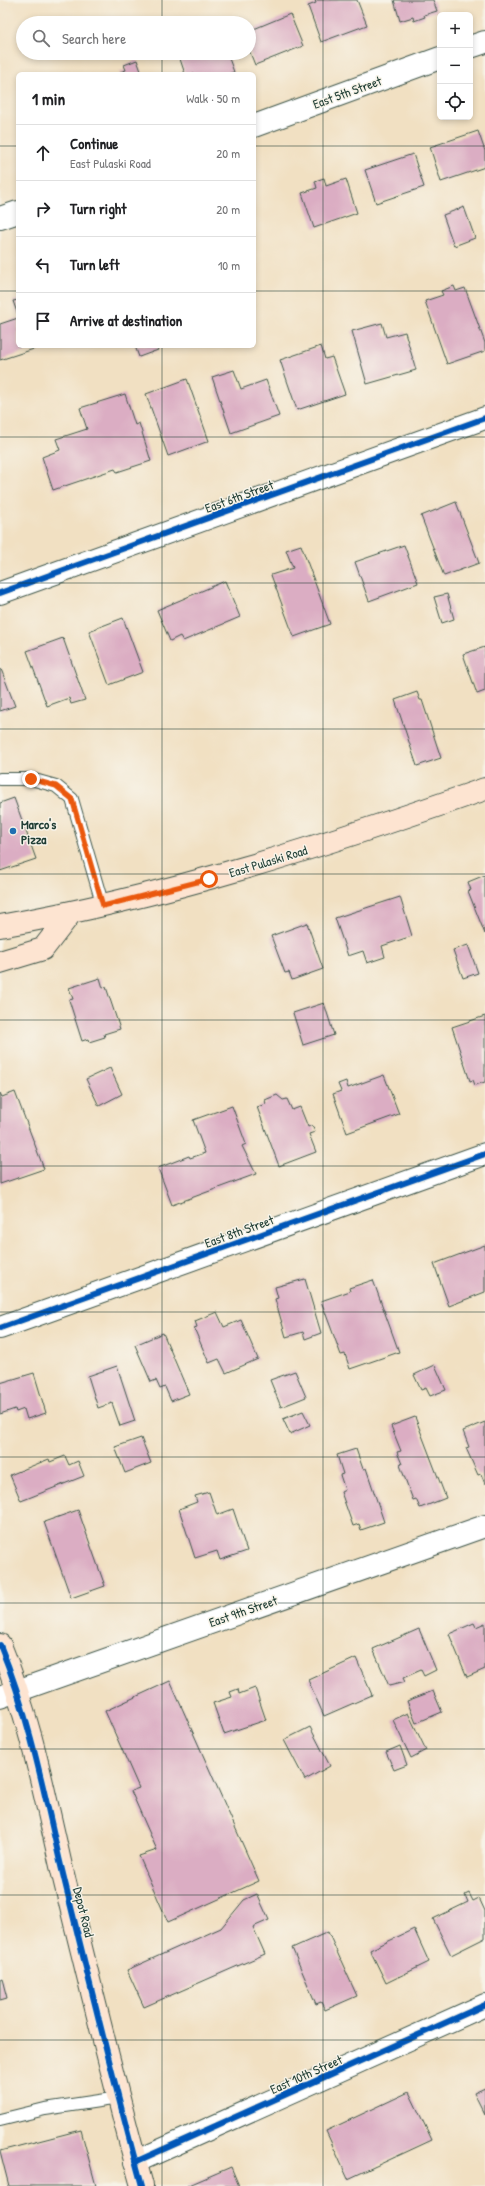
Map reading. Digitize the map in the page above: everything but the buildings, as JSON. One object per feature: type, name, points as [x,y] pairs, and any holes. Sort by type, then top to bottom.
[{"type":"main road","name":"East Pulaski Road","points":[[0,926],[70,914],[224,874],[368,830],[485,789]]},
{"type":"main road","points":[[0,962],[43,949],[70,914]]},
{"type":"main road","name":"Depot Road","points":[[0,1645],[8,1694],[29,1729],[119,2098],[142,2186]]},
{"type":"street","points":[[473,46],[485,42]]},
{"type":"street","name":"East 5th Street","points":[[256,125],[437,59]]},
{"type":"street","points":[[0,218],[16,213]]},
{"type":"street","name":"East 6th Street","points":[[0,593],[485,418]]},
{"type":"street","name":"East 8th Street","points":[[0,1328],[485,1154]]},
{"type":"street","name":"East 9th Street","points":[[8,1694],[485,1526]]},
{"type":"street","name":"East 10th Street","points":[[135,2162],[485,2005]]},
{"type":"lane","points":[[0,779],[31,779],[56,786],[72,799],[103,906]]},
{"type":"lane","points":[[0,2120],[45,2109],[119,2098]]},
{"type":"cycle path","points":[[0,593],[485,418]]},
{"type":"cycle path","points":[[0,1328],[485,1154]]},
{"type":"cycle path","points":[[0,1645],[28,1726],[90,1986],[142,2186]]},
{"type":"cycle path","points":[[135,2162],[485,2005]]},
{"type":"place","name":"Marco's Pizza","points":[[13,831]]},
{"type":"route","points":[[31,779],[56,786],[72,799],[103,906],[209,879]]}]
